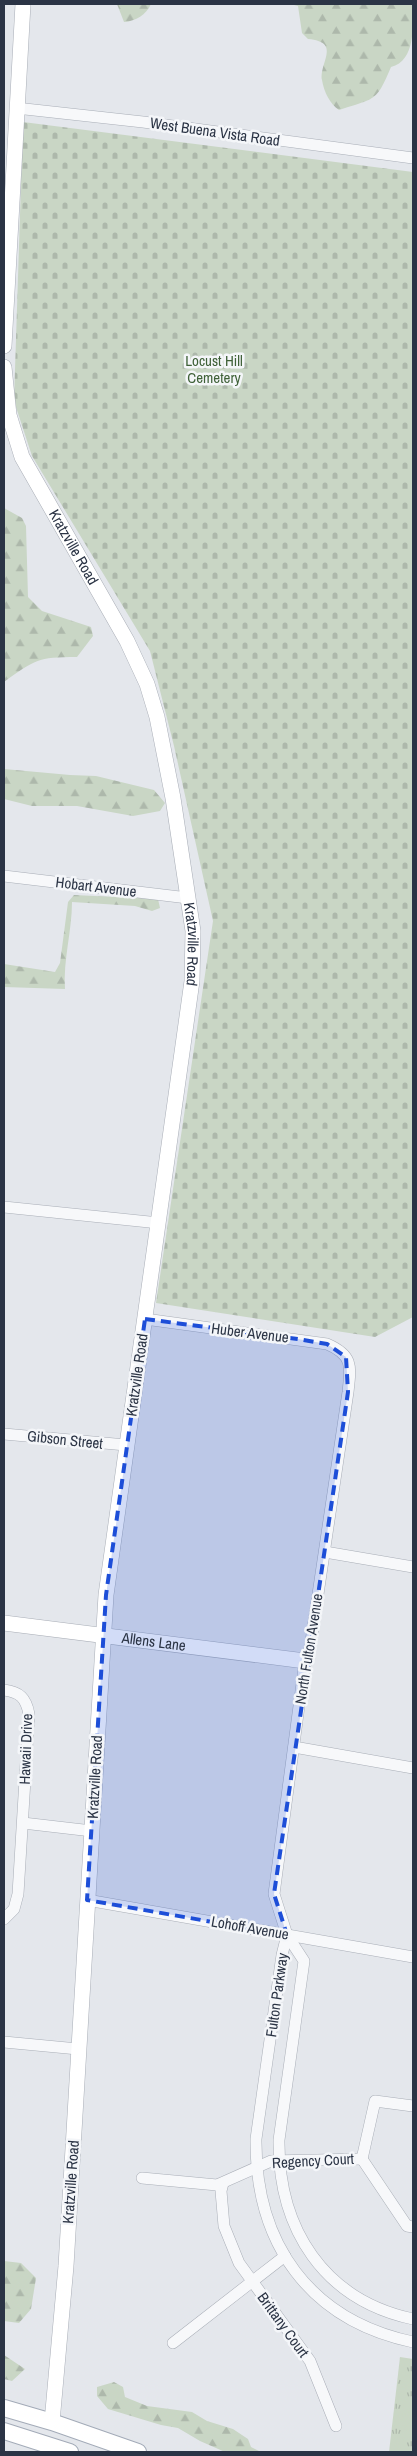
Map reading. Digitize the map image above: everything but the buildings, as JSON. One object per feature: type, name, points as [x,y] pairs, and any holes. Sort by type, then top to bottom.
[{"type":"main road","points":[[4,346],[22,4]]},
{"type":"main road","name":"Kratzville Road","points":[[4,367],[9,415],[22,457],[127,641],[147,684],[173,798],[193,931],[192,981],[111,1552],[103,1635],[66,2266],[52,2422]]},
{"type":"main road","name":"Allens Lane","points":[[4,1623],[306,1661]]},
{"type":"main road","points":[[4,2408],[52,2422],[138,2452]]},
{"type":"main road","points":[[50,2449],[52,2422]]},
{"type":"main road","points":[[4,2431],[50,2449],[70,2452]]},
{"type":"street","name":"West Buena Vista Road","points":[[16,108],[143,122],[413,158]]},
{"type":"street","name":"Hobart Avenue","points":[[4,876],[188,898]]},
{"type":"street","points":[[4,1207],[159,1223]]},
{"type":"street","name":"Huber Avenue","points":[[145,1319],[327,1344],[340,1350],[349,1362]]},
{"type":"street","name":"North Fulton Avenue","points":[[287,1935],[274,1894],[306,1661],[310,1648],[325,1552],[348,1392],[349,1362]]},
{"type":"street","name":"Gibson Street","points":[[4,1434],[126,1445]]},
{"type":"street","points":[[325,1552],[413,1567]]},
{"type":"street","name":"Hawaii Drive","points":[[4,1690],[20,1694],[27,1704],[29,1714],[16,1905],[12,1913],[4,1919]]},
{"type":"street","points":[[294,1747],[413,1768]]},
{"type":"street","points":[[23,1823],[92,1831]]},
{"type":"street","name":"Lohoff Avenue","points":[[87,1900],[413,1957]]},
{"type":"street","name":"Fulton Parkway","points":[[287,1935],[304,1961],[279,2140],[279,2161],[289,2215],[304,2244],[315,2259],[342,2287],[359,2299],[397,2316],[413,2319]]},
{"type":"street","name":"Fulton Parkway","points":[[287,1935],[282,1954],[256,2139],[257,2168],[267,2222],[285,2256],[314,2291],[347,2318],[363,2327],[390,2338],[413,2342]]},
{"type":"street","points":[[4,2042],[78,2049]]},
{"type":"street","name":"Regency Court","points":[[223,2183],[271,2161],[362,2159],[375,2100],[413,2106]]},
{"type":"street","points":[[362,2159],[407,2226],[413,2227]]},
{"type":"street","points":[[142,2178],[207,2185],[223,2183]]},
{"type":"street","name":"Brittany Court","points":[[223,2183],[221,2191],[224,2226],[239,2263],[310,2361],[336,2426]]},
{"type":"street","points":[[173,2343],[285,2256]]},
{"type":"highlighted area","points":[[145,1319],[327,1344],[346,1357],[348,1392],[274,1894],[287,1935],[87,1900],[106,1595]]},
{"type":"green space","points":[[117,4],[151,4],[140,17],[124,22]]},
{"type":"green space","points":[[290,4],[413,4],[413,32],[409,50],[405,58],[391,67],[382,87],[373,98],[339,110],[328,97],[322,80],[327,49],[324,44],[308,39],[302,33],[298,6]]},
{"type":"green space","name":"Locust Hill Cemetery","points":[[23,122],[413,172],[413,1317],[375,1337],[156,1303],[213,921],[174,746],[150,651],[32,456],[14,401]]},
{"type":"green space","points":[[4,508],[22,518],[26,526],[28,597],[42,611],[91,627],[93,636],[77,657],[37,661],[4,682]]},
{"type":"green space","points":[[4,769],[96,776],[154,790],[165,803],[160,811],[133,816],[77,806],[32,806],[4,799]]},
{"type":"green space","points":[[74,895],[158,899],[160,908],[152,911],[135,906],[72,902],[65,967],[65,989],[4,987],[4,964],[55,972],[60,963],[68,902]]},
{"type":"green space","points":[[4,2261],[21,2263],[36,2278],[31,2309],[19,2323],[4,2321]]},
{"type":"green space","points":[[4,2355],[25,2369],[12,2381],[4,2379]]},
{"type":"green space","points":[[400,2357],[413,2359],[413,2452],[389,2452]]},
{"type":"green space","points":[[114,2382],[123,2387],[125,2397],[147,2406],[192,2412],[207,2421],[233,2429],[248,2439],[251,2447],[261,2452],[225,2452],[200,2441],[178,2428],[161,2425],[108,2409],[97,2396],[97,2387]]},
{"type":"green space","points":[[413,2409],[413,2441],[398,2419]]}]
